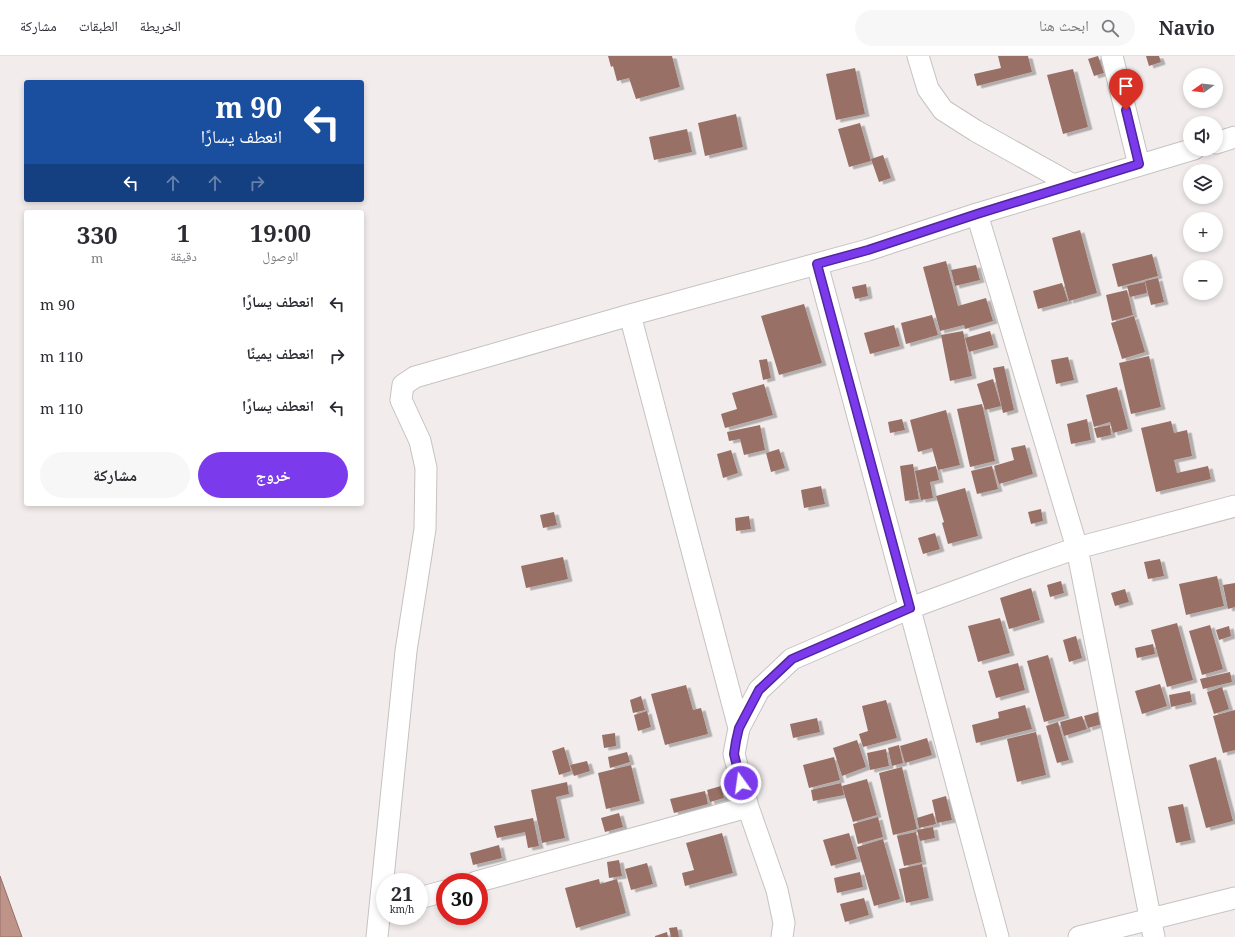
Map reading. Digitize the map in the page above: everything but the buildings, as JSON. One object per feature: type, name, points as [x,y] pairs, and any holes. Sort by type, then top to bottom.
[{"type":"street","points":[[918,56],[928,89],[943,110],[976,131],[1073,185]]},
{"type":"street","points":[[1112,56],[1139,164]]},
{"type":"street","points":[[1223,141],[1235,137]]},
{"type":"street","points":[[386,873],[406,651],[425,529],[426,468],[420,441],[401,400],[403,386],[415,376],[868,250],[977,214],[1183,152]]},
{"type":"street","points":[[977,214],[1077,548],[1152,928]]},
{"type":"street","points":[[817,264],[998,937]]},
{"type":"street","points":[[630,315],[739,728]]},
{"type":"street","points":[[782,937],[784,924],[777,890],[748,807],[734,754],[739,728],[759,690],[792,659],[910,608],[1077,548],[1235,506]]},
{"type":"street","points":[[488,879],[748,807]]},
{"type":"street","points":[[1079,937],[1152,928],[1235,898]]},
{"type":"street","points":[[377,937],[379,925]]},
{"type":"shaded area","points":[[0,876],[22,937],[0,937]]},
{"type":"route","points":[[741,783],[734,754],[736,741],[739,728],[759,690],[792,659],[910,608],[817,264],[868,250],[977,214],[1139,164],[1126,110]]}]
